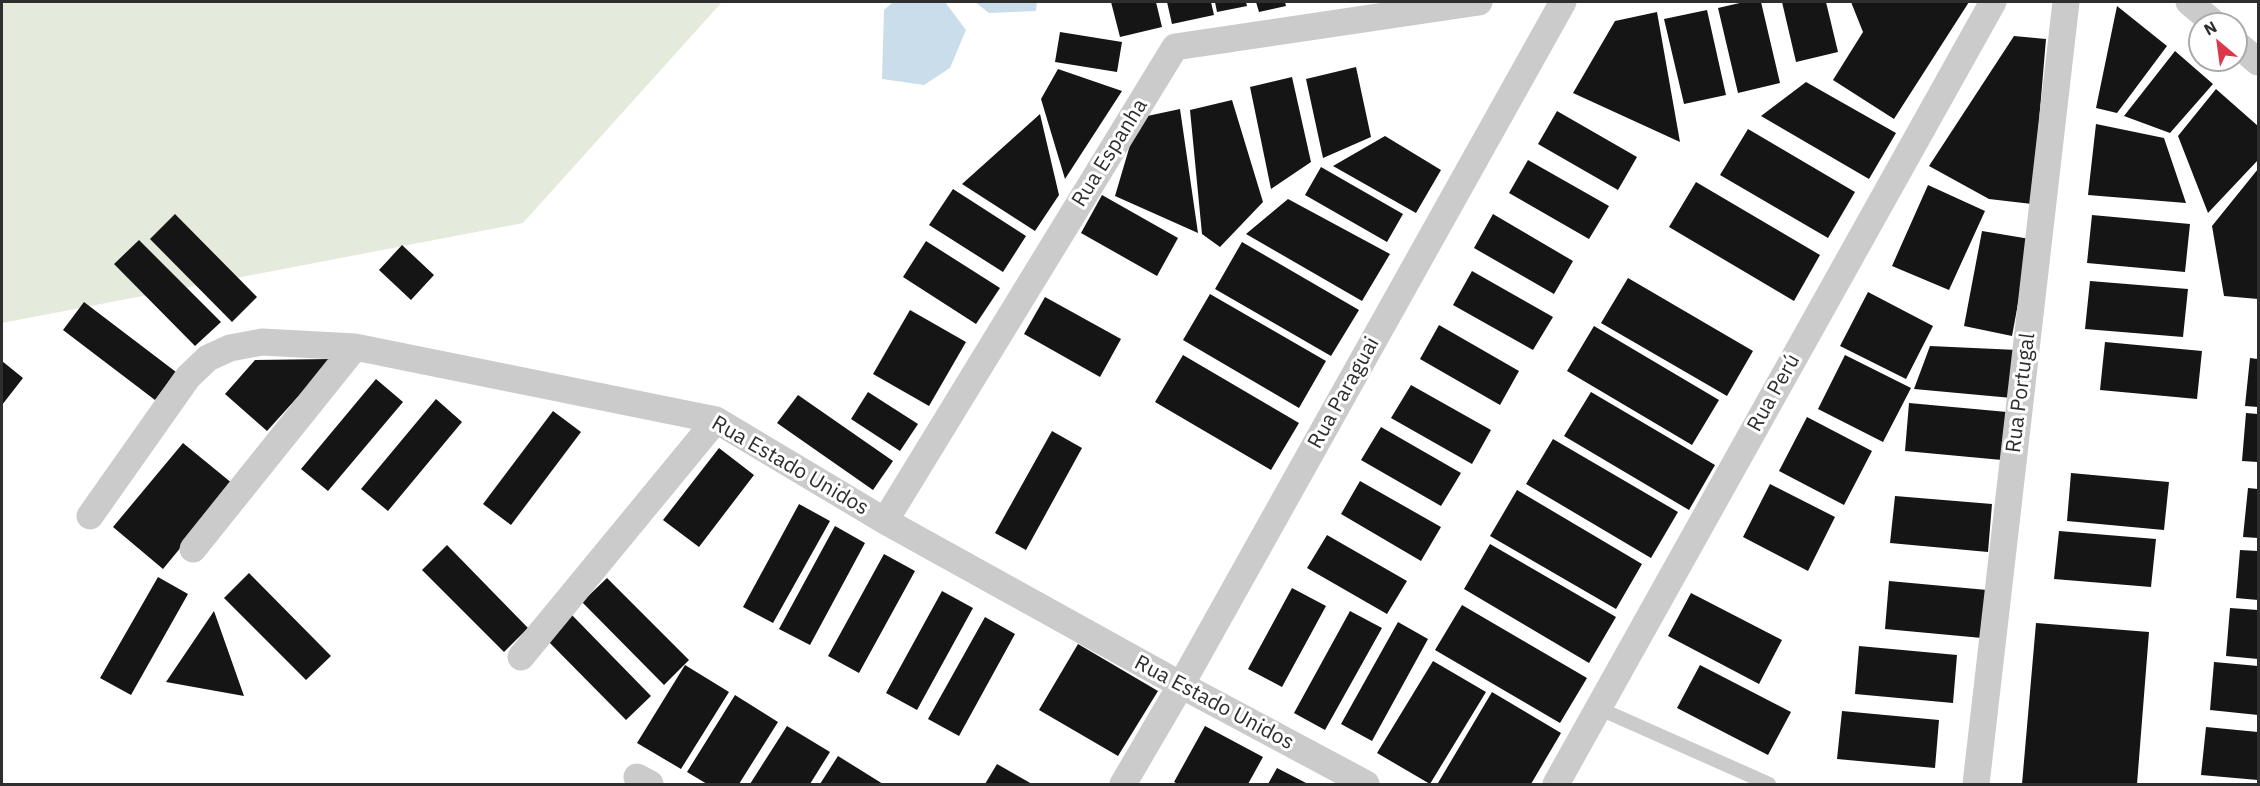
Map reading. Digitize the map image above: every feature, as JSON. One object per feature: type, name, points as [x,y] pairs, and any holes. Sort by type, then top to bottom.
[{"type":"street","name":"Rua Espanha","points":[[885,521],[1175,47],[1479,2]]},
{"type":"street","name":"Rua Paraguai","points":[[1123,784],[1181,685],[1563,2]]},
{"type":"street","name":"Rua Perú","points":[[1556,784],[1993,2]]},
{"type":"street","name":"Rua Portugal","points":[[1976,784],[2066,2]]},
{"type":"street","points":[[2189,2],[2201,12]]},
{"type":"street","name":"Rua Estado Unidos","points":[[90,516],[188,377],[208,358],[230,348],[262,342],[355,347],[716,420],[885,521],[1181,685],[1366,784]]},
{"type":"street","points":[[193,549],[355,347]]},
{"type":"street","points":[[521,657],[716,420]]},
{"type":"lane","points":[[1598,708],[1769,784]]},
{"type":"green space","points":[[2,2],[722,2],[523,223],[2,323]]},
{"type":"water","points":[[893,2],[945,2],[966,30],[950,68],[924,85],[882,79],[884,10]]},
{"type":"water","points":[[975,2],[1037,2],[1036,11],[989,13]]},
{"type":"building","points":[[1111,2],[1156,2],[1162,27],[1120,37]]},
{"type":"building","points":[[1167,2],[1211,2],[1214,15],[1172,24]]},
{"type":"building","points":[[1215,2],[1246,2],[1247,6],[1217,12]]},
{"type":"building","points":[[1256,2],[1285,2],[1286,6],[1259,12]]},
{"type":"building","points":[[1744,2],[1761,2],[1780,83],[1738,93],[1718,8]]},
{"type":"building","points":[[1782,2],[1826,2],[1838,52],[1796,62]]},
{"type":"building","points":[[1851,2],[1969,2],[1894,119],[1833,80],[1863,32]]},
{"type":"building","points":[[2117,6],[2167,46],[2117,113],[2096,108]]},
{"type":"building","points":[[1707,10],[1726,95],[1684,104],[1664,19]]},
{"type":"building","points":[[1657,12],[1680,142],[1573,93],[1615,21]]},
{"type":"building","points":[[1060,32],[1122,42],[1117,72],[1055,62]]},
{"type":"building","points":[[2014,36],[2046,39],[2032,204],[1989,199],[1929,166]]},
{"type":"building","points":[[2175,51],[2188,62],[2188,72],[2199,72],[2213,84],[2170,133],[2124,116]]},
{"type":"building","points":[[1356,67],[1371,137],[1323,158],[1306,79]]},
{"type":"building","points":[[1058,69],[1122,91],[1065,179],[1041,99]]},
{"type":"building","points":[[1292,77],[1311,162],[1271,189],[1250,87]]},
{"type":"building","points":[[1806,82],[1896,133],[1869,179],[1761,116]]},
{"type":"building","points":[[2216,89],[2258,126],[2258,160],[2208,213],[2178,136]]},
{"type":"building","points":[[1232,100],[1263,202],[1220,247],[1202,234],[1190,110]]},
{"type":"building","points":[[1180,109],[1198,233],[1115,196],[1138,118]]},
{"type":"building","points":[[1557,111],[1637,157],[1618,190],[1538,144]]},
{"type":"building","points":[[1040,114],[1059,195],[1035,231],[962,184]]},
{"type":"building","points":[[2096,124],[2164,138],[2186,203],[2088,195]]},
{"type":"building","points":[[1748,129],[1855,192],[1828,238],[1720,175]]},
{"type":"building","points":[[1385,136],[1441,170],[1416,213],[1333,166]]},
{"type":"building","points":[[1528,160],[1609,206],[1589,239],[1509,193]]},
{"type":"building","points":[[1321,167],[1403,214],[1387,242],[1305,195]]},
{"type":"building","points":[[2258,169],[2258,299],[2224,296],[2212,226]]},
{"type":"building","points":[[1696,182],[1820,255],[1794,301],[1669,227]]},
{"type":"building","points":[[1928,185],[1985,211],[1949,290],[1892,266]]},
{"type":"building","points":[[953,189],[1026,236],[1003,272],[929,225]]},
{"type":"building","points":[[1102,195],[1178,238],[1157,276],[1081,233]]},
{"type":"building","points":[[1288,199],[1390,254],[1362,301],[1246,234]]},
{"type":"building","points":[[175,214],[257,297],[232,322],[150,239]]},
{"type":"building","points":[[1493,214],[1573,261],[1554,294],[1474,248]]},
{"type":"building","points":[[2092,215],[2190,224],[2185,272],[2087,263]]},
{"type":"building","points":[[1982,231],[2030,239],[2012,336],[1964,326]]},
{"type":"building","points":[[139,240],[221,322],[195,346],[114,264]]},
{"type":"building","points":[[926,241],[1000,288],[976,324],[903,277]]},
{"type":"building","points":[[1242,242],[1359,310],[1331,356],[1215,289]]},
{"type":"building","points":[[402,245],[434,275],[411,300],[379,270]]},
{"type":"building","points":[[1472,271],[1553,317],[1533,350],[1453,305]]},
{"type":"building","points":[[1628,278],[1753,351],[1727,396],[1601,323]]},
{"type":"building","points":[[2090,281],[2188,289],[2183,337],[2085,329]]},
{"type":"building","points":[[1868,292],[1933,326],[1906,379],[1840,346]]},
{"type":"building","points":[[1210,294],[1326,361],[1299,408],[1183,340]]},
{"type":"building","points":[[1045,297],[1121,339],[1100,377],[1024,334]]},
{"type":"building","points":[[84,302],[176,372],[155,400],[63,330]]},
{"type":"building","points":[[910,310],[966,342],[929,406],[873,374]]},
{"type":"building","points":[[1439,325],[1519,371],[1500,405],[1420,359]]},
{"type":"building","points":[[1594,326],[1719,400],[1692,445],[1567,371]]},
{"type":"building","points":[[2105,342],[2202,351],[2197,399],[2100,390]]},
{"type":"building","points":[[1930,346],[2017,350],[2012,398],[1914,389]]},
{"type":"building","points":[[1183,355],[1299,423],[1271,470],[1155,402]]},
{"type":"building","points":[[1845,355],[1911,388],[1883,442],[1818,409]]},
{"type":"building","points":[[2250,358],[2258,359],[2258,407],[2245,406]]},
{"type":"building","points":[[332,359],[267,431],[225,394],[255,360]]},
{"type":"building","points":[[2,361],[23,378],[2,405]]},
{"type":"building","points":[[376,379],[403,402],[328,491],[301,469]]},
{"type":"building","points":[[1411,385],[1491,430],[1472,464],[1391,418]]},
{"type":"building","points":[[868,392],[918,424],[900,451],[851,419]]},
{"type":"building","points":[[1591,392],[1715,465],[1689,510],[1564,436]]},
{"type":"building","points":[[798,395],[893,461],[873,490],[777,423]]},
{"type":"building","points":[[436,399],[462,422],[388,511],[361,489]]},
{"type":"building","points":[[1909,403],[2007,412],[2002,460],[1905,451]]},
{"type":"building","points":[[553,411],[581,432],[511,525],[483,504]]},
{"type":"building","points":[[2246,413],[2258,414],[2258,462],[2242,461]]},
{"type":"building","points":[[1807,417],[1872,451],[1844,505],[1779,471]]},
{"type":"building","points":[[1381,427],[1461,473],[1441,506],[1361,460]]},
{"type":"building","points":[[1052,431],[1082,448],[1026,550],[995,533]]},
{"type":"building","points":[[1553,439],[1678,512],[1651,558],[1526,484]]},
{"type":"building","points":[[183,443],[233,484],[163,569],[113,527]]},
{"type":"building","points":[[719,448],[754,475],[699,547],[663,520]]},
{"type":"building","points":[[2071,473],[2169,482],[2164,530],[2067,521]]},
{"type":"building","points":[[1360,481],[1441,527],[1421,561],[1341,514]]},
{"type":"building","points":[[1770,484],[1835,517],[1808,571],[1743,537]]},
{"type":"building","points":[[2248,488],[2258,489],[2258,538],[2243,537]]},
{"type":"building","points":[[1517,490],[1642,564],[1616,609],[1490,536]]},
{"type":"building","points":[[1895,496],[1992,504],[1988,552],[1890,543]]},
{"type":"building","points":[[799,504],[830,521],[773,623],[743,607]]},
{"type":"building","points":[[835,526],[865,543],[810,645],[779,629]]},
{"type":"building","points":[[2059,531],[2156,539],[2151,587],[2054,579]]},
{"type":"building","points":[[1327,535],[1407,581],[1387,614],[1307,568]]},
{"type":"building","points":[[1490,544],[1616,617],[1589,663],[1464,589]]},
{"type":"building","points":[[447,545],[528,628],[504,652],[422,570]]},
{"type":"building","points":[[2240,550],[2258,551],[2258,600],[2236,598]]},
{"type":"building","points":[[884,554],[915,571],[859,673],[828,656]]},
{"type":"building","points":[[249,573],[331,656],[306,680],[224,598]]},
{"type":"building","points":[[158,577],[188,594],[131,695],[100,678]]},
{"type":"building","points":[[607,578],[689,660],[664,685],[582,602]]},
{"type":"building","points":[[1889,581],[1987,590],[1982,638],[1885,629]]},
{"type":"building","points":[[1292,588],[1326,606],[1282,687],[1248,669]]},
{"type":"building","points":[[942,591],[973,608],[917,710],[886,693]]},
{"type":"building","points":[[1691,593],[1782,640],[1759,684],[1668,636]]},
{"type":"building","points":[[1462,605],[1587,678],[1560,723],[1435,650]]},
{"type":"building","points":[[2230,608],[2258,610],[2258,659],[2226,656]]},
{"type":"building","points":[[214,611],[244,696],[166,682]]},
{"type":"building","points":[[1350,611],[1382,628],[1325,730],[1294,713]]},
{"type":"building","points":[[570,613],[651,696],[626,720],[545,638]]},
{"type":"building","points":[[985,617],[1015,634],[959,736],[928,719]]},
{"type":"building","points":[[1398,622],[1428,639],[1372,741],[1341,724]]},
{"type":"building","points":[[2036,623],[2149,632],[2137,784],[2022,784]]},
{"type":"building","points":[[1078,644],[1158,691],[1118,756],[1039,710]]},
{"type":"building","points":[[1859,646],[1957,655],[1953,703],[1855,694]]},
{"type":"building","points":[[1433,661],[1486,692],[1430,784],[1377,753]]},
{"type":"building","points":[[2214,662],[2258,666],[2258,715],[2210,710]]},
{"type":"building","points":[[685,665],[729,692],[681,769],[637,743]]},
{"type":"building","points":[[1700,665],[1791,712],[1768,755],[1677,708]]},
{"type":"building","points":[[1492,692],[1561,733],[1531,784],[1438,783]]},
{"type":"building","points":[[735,695],[778,722],[739,784],[707,784],[687,772]]},
{"type":"building","points":[[1842,711],[1939,720],[1935,768],[1837,759]]},
{"type":"building","points":[[787,726],[830,752],[810,784],[750,784]]},
{"type":"building","points":[[1205,726],[1263,757],[1248,784],[1178,784],[1174,782]]},
{"type":"building","points":[[2206,727],[2258,732],[2258,780],[2201,775]]},
{"type":"building","points":[[838,756],[883,784],[820,784]]},
{"type":"building","points":[[997,764],[1032,784],[985,784]]},
{"type":"building","points":[[1277,768],[1308,784],[1268,784]]}]
